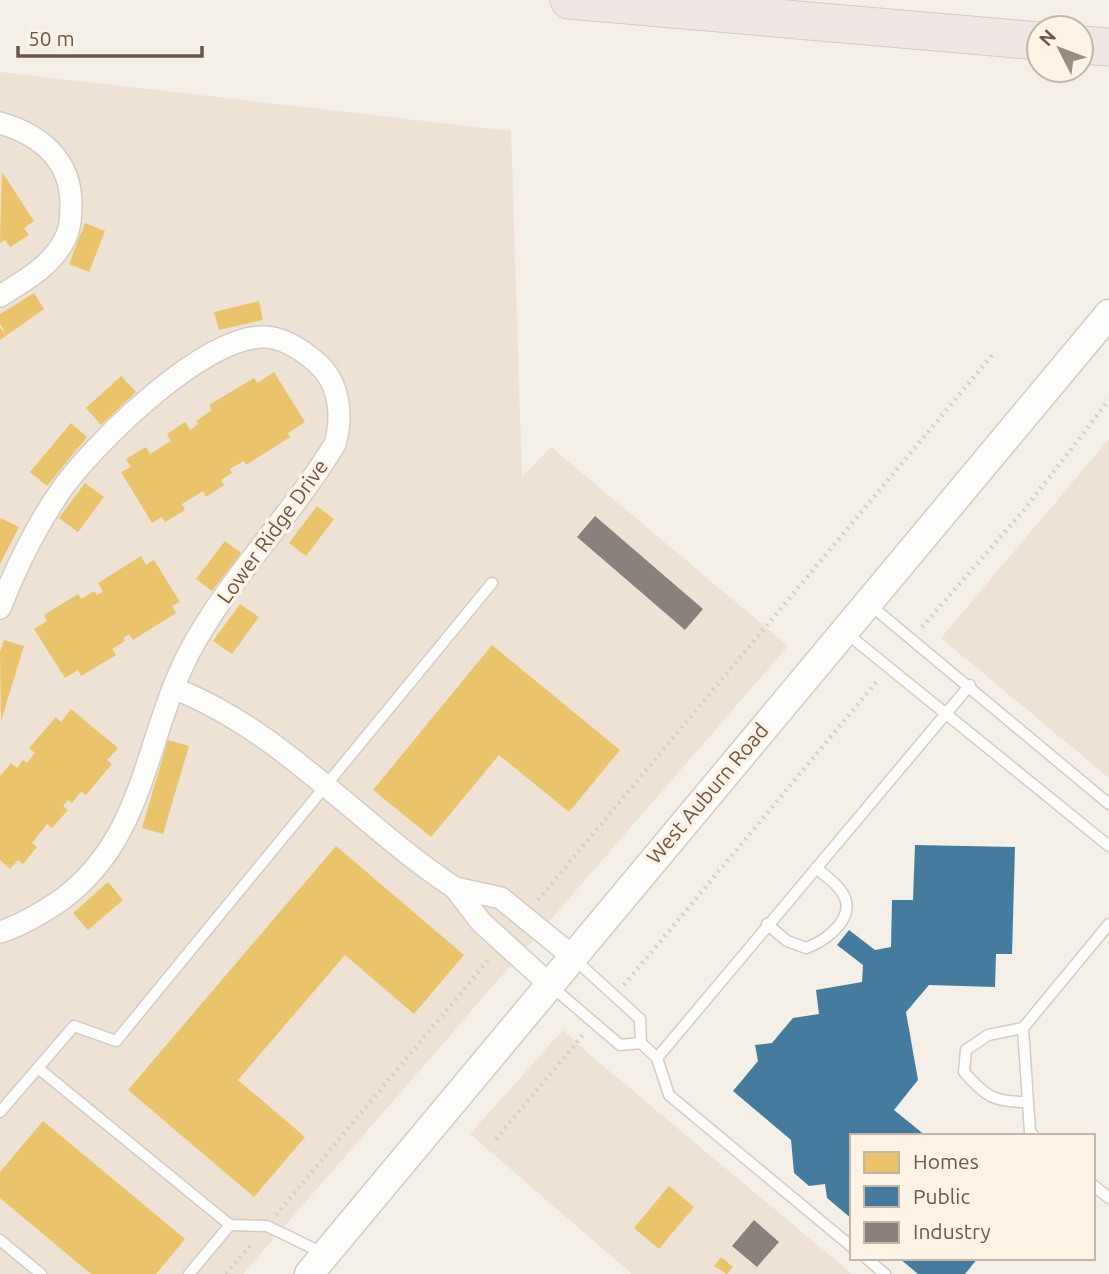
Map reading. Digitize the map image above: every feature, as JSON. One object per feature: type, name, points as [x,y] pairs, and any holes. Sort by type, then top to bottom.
[{"type":"highway","points":[[569,0],[705,6],[1025,40]]},
{"type":"main road","name":"West Auburn Road","points":[[317,1264],[1109,314]]},
{"type":"street","points":[[0,122],[22,129],[54,154],[65,171],[71,192],[71,216],[66,239],[38,272],[0,296]]},
{"type":"street","name":"Lower Ridge Drive","points":[[0,608],[14,571],[43,518],[66,484],[125,419],[151,395],[222,349],[243,340],[265,337],[283,341],[319,364],[329,380],[341,415],[335,444],[300,496],[216,608],[173,688],[131,814],[117,842],[96,870],[76,889],[44,912],[0,932]]},
{"type":"street","points":[[173,688],[228,714],[326,785],[430,871],[456,888],[481,922],[549,984]]},
{"type":"street","points":[[456,888],[501,898],[572,956]]},
{"type":"lane","points":[[0,1112],[74,1026],[116,1041],[492,583]]},
{"type":"lane","points":[[867,602],[970,685],[1109,804]]},
{"type":"lane","points":[[843,630],[1109,846]]},
{"type":"lane","points":[[657,1058],[970,685]]},
{"type":"lane","points":[[767,924],[787,941],[806,948],[823,942],[843,919],[846,903],[839,888],[816,868]]},
{"type":"lane","points":[[1027,1102],[1001,1102],[981,1092],[964,1072],[966,1049],[989,1035],[1023,1028],[1109,924]]},
{"type":"lane","points":[[572,956],[640,1019],[641,1044]]},
{"type":"lane","points":[[549,984],[620,1045],[641,1044],[657,1058],[669,1096],[850,1245]]},
{"type":"lane","points":[[1023,1028],[1027,1102],[1032,1134]]},
{"type":"lane","points":[[38,1068],[230,1225],[267,1226],[317,1264]]},
{"type":"lane","points":[[1095,1187],[1109,1198]]},
{"type":"lane","points":[[188,1274],[230,1225]]},
{"type":"lane","points":[[0,1240],[41,1274]]},
{"type":"lane","points":[[868,1260],[885,1274]]},
{"type":"path","points":[[536,902],[993,354]]},
{"type":"path","points":[[926,621],[1024,510],[1109,400]]},
{"type":"path","points":[[628,981],[872,687]]},
{"type":"path","points":[[226,1274],[489,959]]},
{"type":"path","points":[[496,1139],[580,1038]]},
{"type":"shaded area","points":[[0,72],[511,131],[522,477],[551,447],[788,646],[243,1274],[0,1274]]},
{"type":"shaded area","points":[[1109,439],[1109,778],[941,638]]},
{"type":"shaded area","points":[[563,1030],[852,1274],[632,1274],[470,1134]]},
{"type":"building: Homes","points":[[2,172],[34,221],[24,228],[29,235],[10,247],[5,240],[0,243]]},
{"type":"building: Homes","points":[[85,223],[105,231],[89,272],[69,264]]},
{"type":"building: Homes","points":[[34,293],[44,309],[0,340],[0,328],[6,334],[0,324],[0,314]]},
{"type":"building: Homes","points":[[259,301],[263,320],[219,330],[214,312]]},
{"type":"building: Homes","points":[[274,372],[305,422],[288,433],[290,437],[246,465],[244,461],[230,469],[232,473],[221,480],[224,485],[206,497],[203,491],[182,504],[185,510],[165,522],[162,517],[152,523],[121,472],[131,467],[126,459],[146,447],[150,454],[171,441],[167,434],[185,422],[190,430],[198,424],[196,421],[212,410],[209,405],[254,378],[257,383]]},
{"type":"building: Homes","points":[[121,376],[136,392],[101,425],[86,408]]},
{"type":"building: Homes","points":[[71,423],[87,437],[47,486],[30,472]]},
{"type":"building: Homes","points":[[85,483],[104,497],[78,532],[59,518]]},
{"type":"building: Homes","points":[[317,506],[334,519],[306,556],[289,543]]},
{"type":"building: Homes","points":[[1,518],[19,527],[0,564],[0,520]]},
{"type":"building: Homes","points":[[225,541],[241,553],[212,591],[196,579]]},
{"type":"building: Homes","points":[[141,556],[146,565],[154,560],[180,602],[172,606],[176,613],[133,640],[129,634],[123,638],[125,641],[112,649],[116,655],[81,676],[78,670],[65,678],[34,629],[47,621],[44,615],[78,594],[81,599],[94,591],[97,595],[103,592],[98,583]]},
{"type":"building: Homes","points":[[240,604],[259,617],[232,654],[213,641]]},
{"type":"building: Homes","points":[[4,640],[24,646],[1,721],[0,652]]},
{"type":"building: Homes","points":[[492,645],[620,750],[569,812],[499,755],[431,837],[373,790]]},
{"type":"building: Homes","points":[[71,709],[118,748],[107,760],[112,764],[86,795],[81,792],[72,803],[68,800],[63,806],[68,810],[52,828],[47,824],[32,843],[37,847],[23,864],[18,860],[10,869],[0,860],[0,776],[11,763],[17,768],[23,760],[27,763],[35,753],[29,748],[56,717],[61,722]]},
{"type":"building: Homes","points":[[168,740],[189,746],[163,834],[142,828]]},
{"type":"building: Homes","points":[[336,846],[464,955],[414,1014],[345,955],[238,1080],[305,1137],[254,1197],[128,1090]]},
{"type":"building: Homes","points":[[108,882],[123,900],[88,930],[73,913]]},
{"type":"building: Homes","points":[[43,1121],[185,1239],[156,1274],[91,1274],[0,1198],[0,1172]]},
{"type":"building: Homes","points":[[669,1186],[694,1207],[659,1249],[634,1228]]},
{"type":"building: Homes","points":[[721,1257],[733,1267],[727,1274],[714,1266]]},
{"type":"building: Public","points":[[915,845],[1015,847],[1012,954],[996,954],[995,987],[929,985],[906,1012],[918,1080],[894,1110],[924,1134],[850,1134],[850,1217],[827,1198],[825,1184],[809,1186],[794,1173],[791,1140],[733,1091],[758,1061],[755,1045],[772,1043],[793,1018],[819,1014],[816,990],[862,982],[863,965],[837,945],[849,930],[875,950],[891,947],[892,900],[913,900]]},
{"type":"building: Public","points":[[901,1260],[976,1260],[965,1274],[918,1274]]},
{"type":"building: Industry","points":[[595,516],[703,609],[685,630],[577,537]]},
{"type":"building: Industry","points":[[754,1220],[779,1242],[757,1267],[732,1246]]}]
